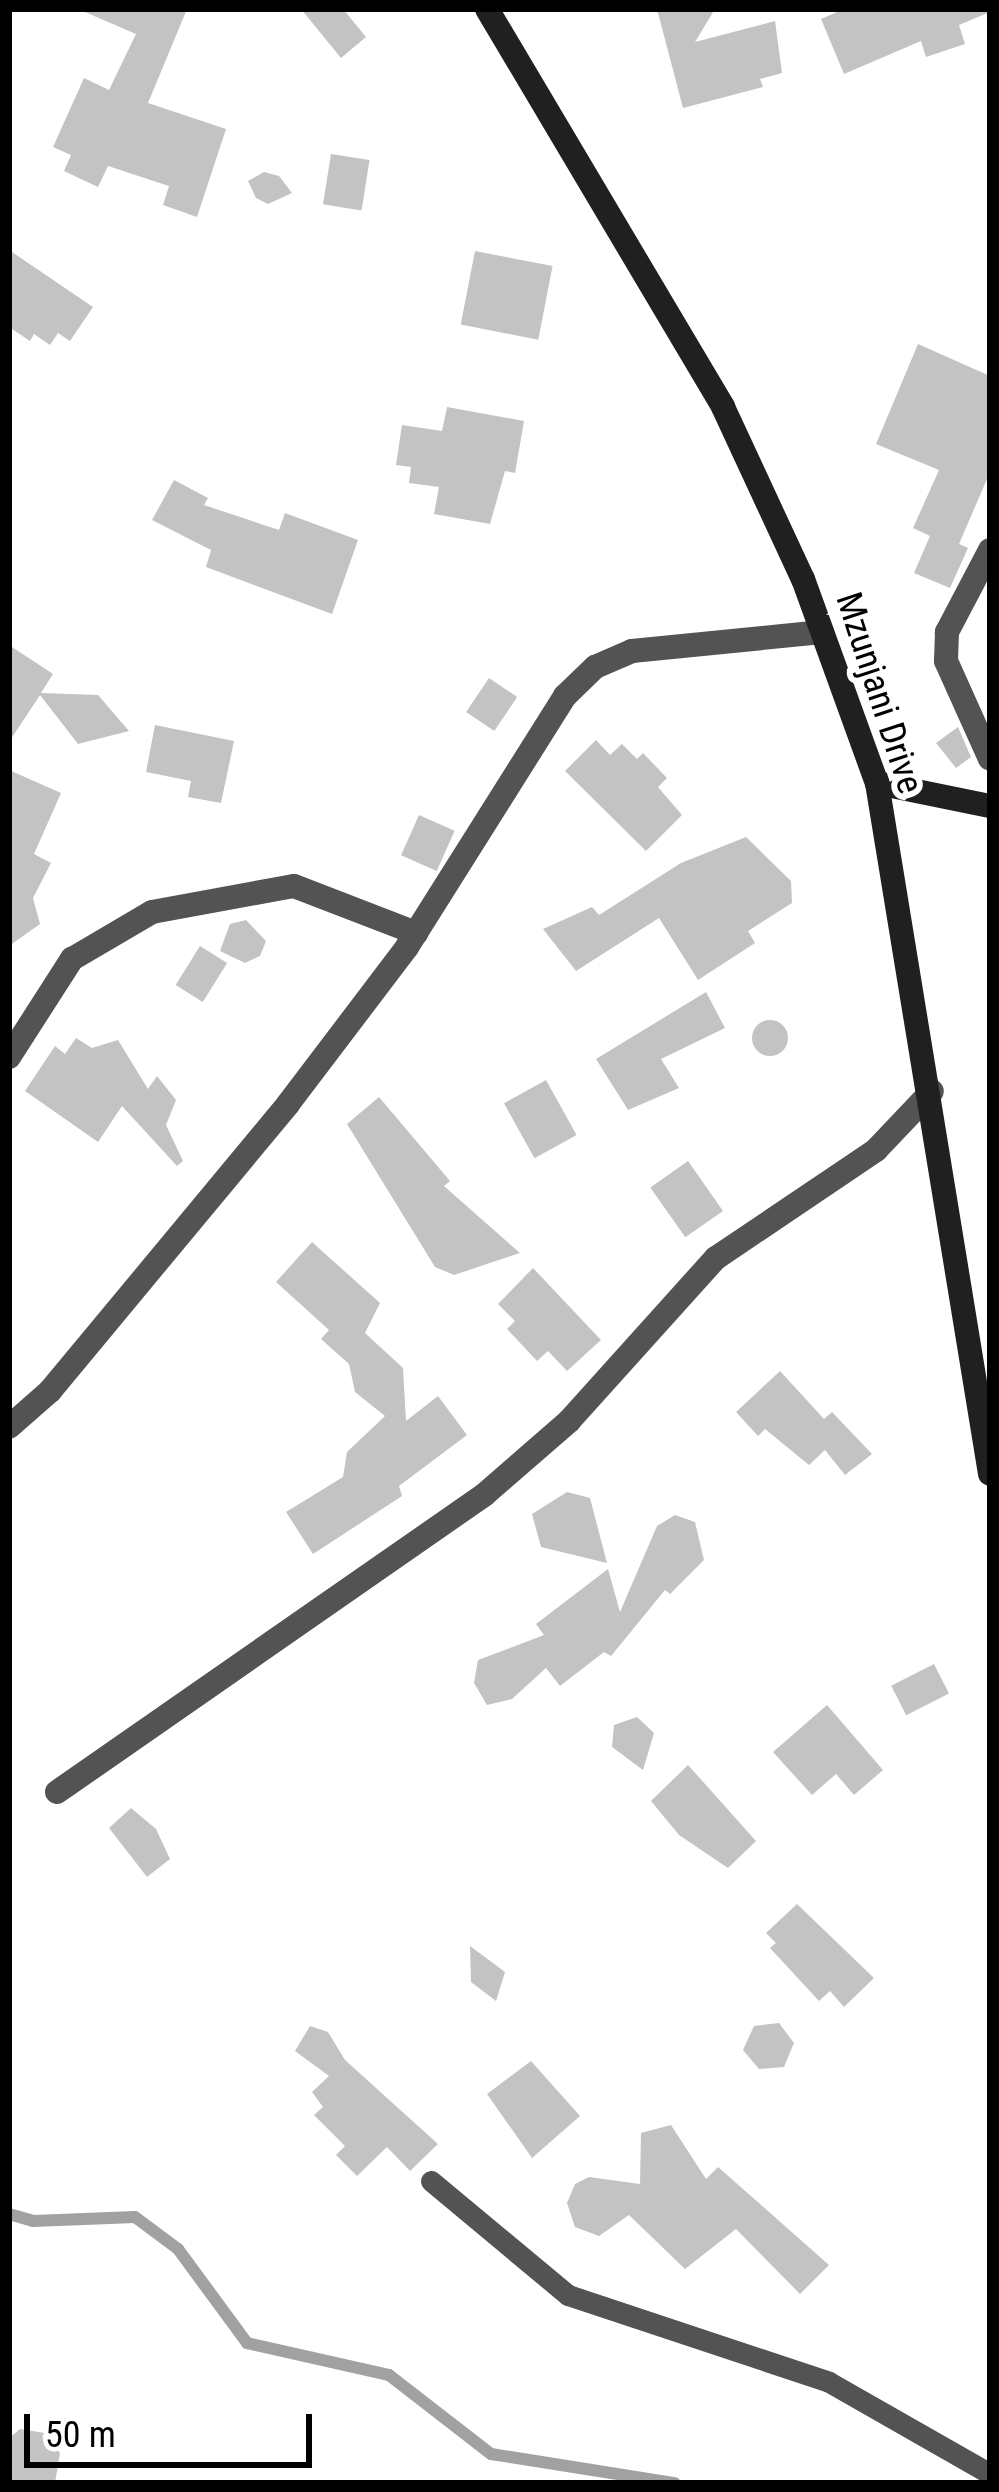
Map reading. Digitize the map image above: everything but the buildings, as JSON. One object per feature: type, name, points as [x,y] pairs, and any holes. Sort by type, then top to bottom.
[{"type":"main road","name":"Mzunjani Drive","points":[[487,9],[723,407],[822,632],[877,783],[932,1091],[990,1474]]},
{"type":"main road","points":[[877,783],[990,806]]},
{"type":"street","points":[[990,550],[947,632],[946,662],[990,759]]},
{"type":"street","points":[[9,1427],[172,1249],[416,933],[565,696],[595,667],[673,641],[822,632]]},
{"type":"street","points":[[9,1057],[72,959],[152,912],[294,886],[416,933]]},
{"type":"street","points":[[57,1792],[484,1495],[569,1420],[716,1258],[877,1150],[932,1091]]},
{"type":"lane","points":[[431,2181],[568,2295],[829,2382],[990,2474]]},
{"type":"waterway","points":[[9,2214],[33,2221],[135,2217],[178,2249],[247,2343],[389,2375],[491,2454],[675,2483]]}]
